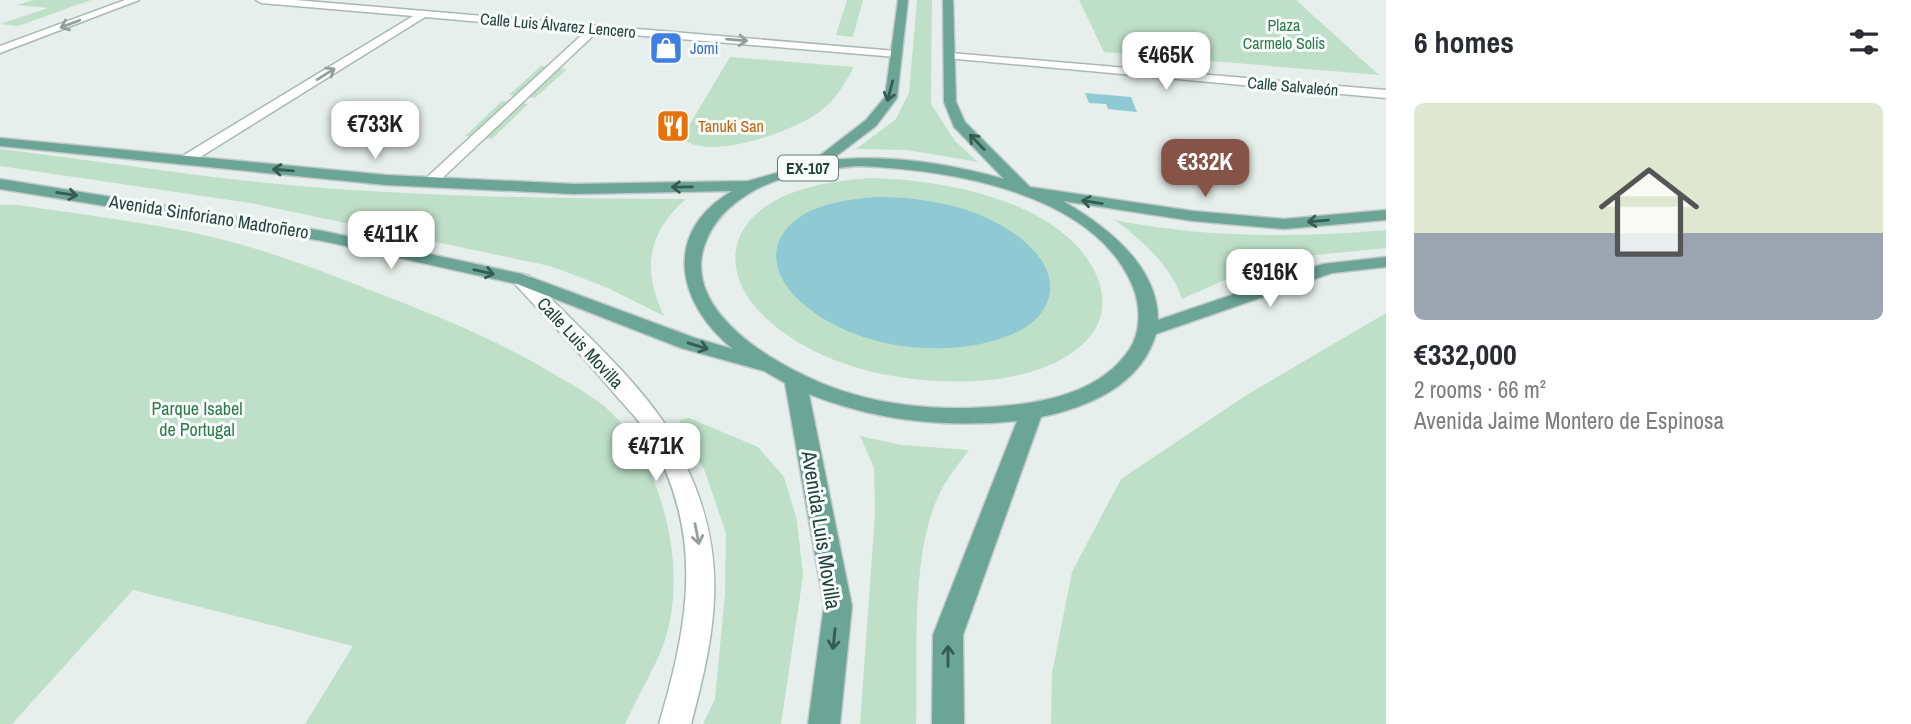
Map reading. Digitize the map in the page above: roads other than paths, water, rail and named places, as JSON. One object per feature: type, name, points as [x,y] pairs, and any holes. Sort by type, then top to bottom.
[{"type":"main road","name":"EX-107","points":[[813,167],[871,123],[891,98],[903,0]]},
{"type":"main road","name":"EX-107","points":[[948,0],[950,102],[959,124],[1025,191]]},
{"type":"main road","points":[[0,142],[430,182],[574,189],[750,186]]},
{"type":"main road","name":"EX-107","points":[[856,162],[917,164],[979,176],[1025,191],[1067,211],[1113,245],[1131,265],[1143,287],[1149,308],[1148,330],[1140,351],[1116,376],[1070,402],[1032,411],[990,416],[899,411],[855,401],[786,374],[723,329],[706,308],[695,286],[691,265],[693,247],[701,228],[713,212],[730,198],[750,186],[774,177],[813,167],[856,162]]},
{"type":"main road","name":"Avenida Sinforiano Madroñero","points":[[0,184],[323,236],[522,281],[688,343],[786,374]]},
{"type":"main road","points":[[1025,191],[1193,216],[1284,224],[1386,215]]},
{"type":"main road","points":[[1148,330],[1329,268],[1386,262]]},
{"type":"main road","name":"Avenida Luis Movilla","points":[[786,374],[838,606],[824,724]]},
{"type":"main road","points":[[948,724],[948,635],[1032,411]]},
{"type":"street","points":[[0,50],[134,0]]},
{"type":"street","name":"Calle Luis Álvarez Lencero","points":[[261,0],[896,54]]},
{"type":"street","points":[[184,161],[423,14]]},
{"type":"street","points":[[430,182],[595,29]]},
{"type":"street","name":"Calle Salvaleón","points":[[950,56],[1386,94]]},
{"type":"street","name":"Calle Luis Movilla","points":[[522,281],[613,377],[655,427],[686,492],[698,535],[702,584],[693,660],[674,724]]},
{"type":"water","points":[[1085,93],[1131,97],[1137,112],[1108,109],[1106,104],[1089,103]]},
{"type":"water","points":[[878,197],[941,203],[962,209],[983,216],[1020,238],[1039,257],[1048,274],[1050,294],[1041,313],[1025,328],[1005,337],[951,348],[922,348],[864,337],[837,326],[813,311],[792,293],[783,281],[776,260],[780,239],[798,218],[810,211],[837,202]]},
{"type":"place","name":"Jomi","points":[[666,48]]},
{"type":"place","name":"Tanuki San","points":[[673,126]]},
{"type":"park label","name":"Plaza Carmelo Solís","points":[[1284,34]]},
{"type":"park label","name":"Parque Isabel de Portugal","points":[[197,419]]}]
